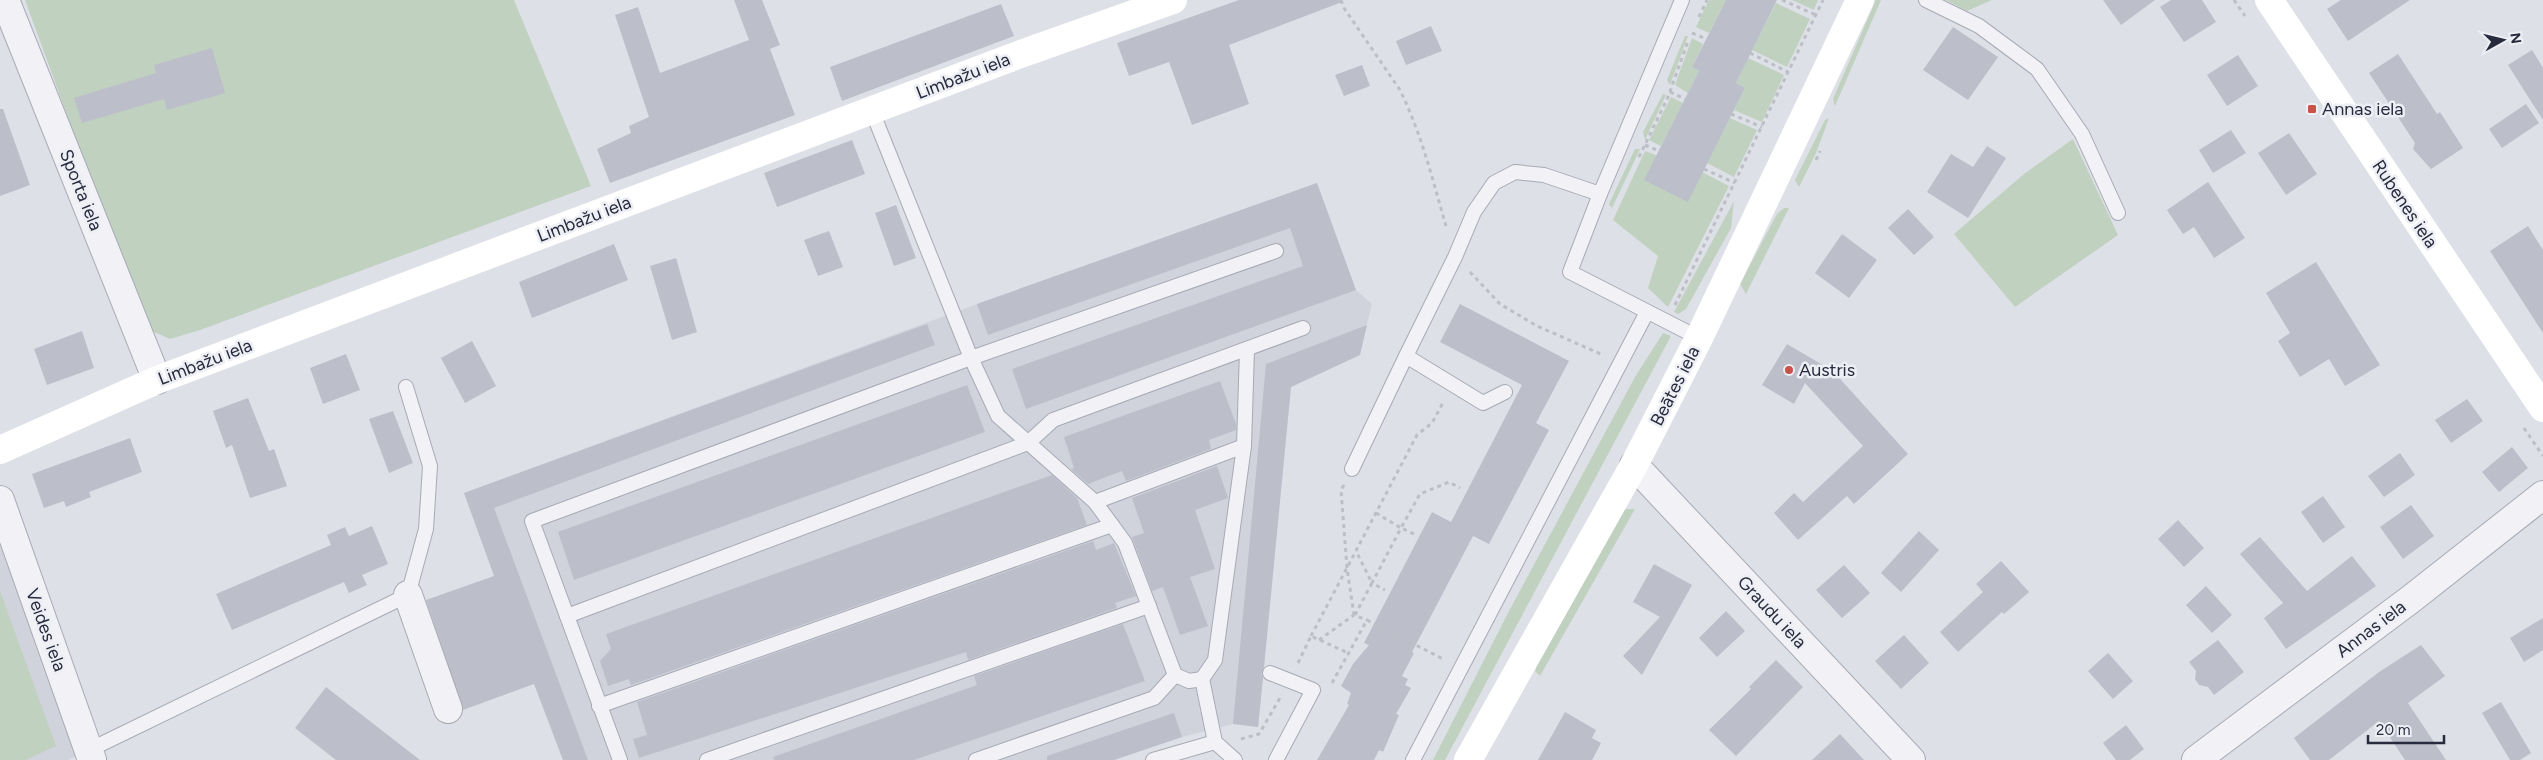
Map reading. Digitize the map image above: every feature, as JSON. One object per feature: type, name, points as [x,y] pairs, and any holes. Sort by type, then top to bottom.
[{"type":"main road","name":"Limbažu iela","points":[[0,450],[158,380],[872,111],[1173,0]]},
{"type":"main road","name":"Beātes iela","points":[[1468,760],[1634,465],[1700,338],[1860,0]]},
{"type":"main road","name":"Rubenes iela","points":[[2269,0],[2543,408]]},
{"type":"street","name":"Sporta iela","points":[[5,0],[158,380]]},
{"type":"street","name":"Graudu iela","points":[[1634,465],[1911,760]]},
{"type":"street","name":"Annas iela","points":[[2196,760],[2411,599],[2543,495]]},
{"type":"street","name":"Veides iela","points":[[0,500],[83,757]]},
{"type":"street","points":[[408,595],[448,709]]},
{"type":"lane","points":[[1682,0],[1600,194],[1570,272],[1700,338]]},
{"type":"lane","points":[[1926,0],[1979,26],[2037,68],[2082,134],[2118,213]]},
{"type":"lane","points":[[872,111],[971,358],[998,416],[1095,502],[1125,543],[1175,675],[1189,681],[1202,679]]},
{"type":"lane","points":[[1352,469],[1455,257],[1474,212],[1494,183],[1515,172],[1544,175],[1600,194]]},
{"type":"lane","points":[[620,760],[532,522],[971,358],[1276,251]]},
{"type":"lane","points":[[1413,760],[1647,312]]},
{"type":"lane","points":[[566,616],[1028,443],[1053,420],[1303,328]]},
{"type":"lane","points":[[1235,760],[1215,742],[1202,679],[1215,660],[1244,446],[1247,349]]},
{"type":"lane","points":[[1406,356],[1484,403],[1505,392]]},
{"type":"lane","points":[[83,757],[408,595],[426,529],[430,466],[406,387]]},
{"type":"lane","points":[[1095,502],[1244,446]]},
{"type":"lane","points":[[599,706],[1112,525]]},
{"type":"lane","points":[[706,760],[1149,606]]},
{"type":"lane","points":[[1270,672],[1313,690],[1276,760]]},
{"type":"lane","points":[[976,760],[1154,698],[1175,675]]},
{"type":"lane","points":[[1153,760],[1215,742]]},
{"type":"path","points":[[1341,0],[1344,8],[1400,90],[1419,130],[1455,257],[1500,304],[1537,326],[1620,363]]},
{"type":"path","points":[[1782,0],[1816,16]]},
{"type":"path","points":[[1674,308],[1823,0]]},
{"type":"path","points":[[1692,33],[1706,39]]},
{"type":"path","points":[[1750,54],[1788,72]]},
{"type":"path","points":[[1670,92],[1685,99]]},
{"type":"path","points":[[1732,114],[1762,127]]},
{"type":"path","points":[[1645,145],[1658,151]]},
{"type":"path","points":[[1704,169],[1735,183]]},
{"type":"path","points":[[1215,742],[1254,737],[1259,734],[1290,681],[1311,636],[1417,435],[1432,423],[1453,384]]},
{"type":"path","points":[[1352,469],[1341,490],[1347,568],[1354,615]]},
{"type":"path","points":[[1319,640],[1354,615],[1420,494],[1449,482],[1460,488]]},
{"type":"path","points":[[1376,513],[1414,534]]},
{"type":"path","points":[[1356,551],[1372,583],[1385,590]]},
{"type":"path","points":[[1354,615],[1461,668]]},
{"type":"path","points":[[1331,685],[1367,620]]},
{"type":"path","points":[[1311,636],[1348,653]]},
{"type":"shaded area","points":[[1317,183],[1356,290],[1372,304],[1359,355],[1291,387],[1258,727],[1233,724],[1182,737],[1114,760],[563,760],[464,493],[977,304]]},
{"type":"shaded area","points":[[0,500],[89,750],[68,760],[0,760]]},
{"type":"green space","points":[[25,0],[514,0],[591,186],[200,330],[170,339],[145,328]]},
{"type":"green space","points":[[1709,0],[1726,0],[1709,33],[1696,27]]},
{"type":"green space","points":[[1792,0],[1818,0],[1814,10]]},
{"type":"green space","points":[[1876,0],[1881,0],[1835,106],[1833,99]]},
{"type":"green space","points":[[1946,0],[1992,0],[1967,11]]},
{"type":"green space","points":[[1776,3],[1810,19],[1787,67],[1752,50]]},
{"type":"green space","points":[[1685,36],[1688,36],[1670,85],[1667,80]]},
{"type":"green space","points":[[1692,38],[1703,44],[1692,67],[1699,71],[1688,93],[1675,85]]},
{"type":"green space","points":[[1748,58],[1784,75],[1762,122],[1734,110],[1745,88],[1736,83]]},
{"type":"green space","points":[[1663,94],[1666,95],[1645,140],[1643,132]]},
{"type":"green space","points":[[1671,97],[1683,103],[1661,146],[1649,140]]},
{"type":"green space","points":[[1730,118],[1757,130],[1734,177],[1707,163]]},
{"type":"green space","points":[[1829,118],[1816,153],[1799,187],[1795,180],[1825,120]]},
{"type":"green space","points":[[2073,139],[2118,235],[2015,307],[1954,234],[2024,174]]},
{"type":"green space","points":[[1635,149],[1640,149],[1612,208],[1609,204]]},
{"type":"green space","points":[[1645,151],[1702,172],[1729,186],[1668,307],[1648,288],[1658,256],[1613,220]]},
{"type":"green space","points":[[1734,201],[1731,228],[1686,309],[1678,314],[1674,312]]},
{"type":"green space","points":[[1784,208],[1789,208],[1746,294],[1740,284],[1777,214]]},
{"type":"green space","points":[[1663,333],[1671,336],[1445,760],[1433,760],[1508,613],[1635,377]]},
{"type":"green space","points":[[1635,509],[1540,676],[1535,671],[1537,664],[1620,511]]},
{"type":"green space","points":[[0,591],[56,746],[26,760],[0,760]]},
{"type":"building","points":[[734,0],[762,0],[780,45],[770,49],[795,115],[610,183],[597,149],[631,133],[629,126],[649,117],[615,15],[638,7],[660,73],[749,40]]},
{"type":"building","points":[[1239,0],[1342,0],[1342,2],[1229,45],[1249,104],[1192,125],[1169,62],[1129,76],[1117,43]]},
{"type":"building","points":[[1726,0],[1777,0],[1736,83],[1745,88],[1688,202],[1644,180],[1699,71],[1692,67]]},
{"type":"building","points":[[2103,0],[2155,0],[2121,25]]},
{"type":"building","points":[[2171,0],[2202,0],[2216,22],[2184,42],[2160,7]]},
{"type":"building","points":[[2341,0],[2410,0],[2348,41],[2327,9]]},
{"type":"building","points":[[1001,4],[1014,36],[842,101],[830,67]]},
{"type":"building","points":[[1431,26],[1442,51],[1406,65],[1396,41]]},
{"type":"building","points":[[1953,27],[1998,57],[1968,100],[1923,70]]},
{"type":"building","points":[[212,48],[225,93],[167,110],[164,99],[82,123],[74,98],[156,73],[154,65]]},
{"type":"building","points":[[2532,50],[2543,68],[2543,120],[2508,65]]},
{"type":"building","points":[[2398,54],[2437,114],[2440,112],[2463,148],[2431,169],[2413,149],[2415,143],[2369,73]]},
{"type":"building","points":[[2238,55],[2258,86],[2227,106],[2207,75]]},
{"type":"building","points":[[1362,65],[1370,86],[1344,96],[1335,75]]},
{"type":"building","points":[[2526,104],[2539,123],[2502,148],[2489,129]]},
{"type":"building","points":[[0,109],[3,109],[30,185],[0,196]]},
{"type":"building","points":[[2231,130],[2246,153],[2213,173],[2199,150]]},
{"type":"building","points":[[2289,133],[2317,174],[2286,195],[2258,153]]},
{"type":"building","points":[[852,140],[865,174],[777,207],[764,173]]},
{"type":"building","points":[[1987,146],[2006,158],[1968,218],[1927,192],[1951,154],[1973,167]]},
{"type":"building","points":[[2208,182],[2245,238],[2214,258],[2194,227],[2183,234],[2167,210]]},
{"type":"building","points":[[1317,183],[1356,290],[1026,409],[1012,369],[1303,266],[1290,228],[988,335],[977,304]]},
{"type":"building","points":[[896,205],[916,258],[894,266],[875,213]]},
{"type":"building","points":[[1908,209],[1934,237],[1914,255],[1888,228]]},
{"type":"building","points":[[2528,226],[2543,250],[2543,333],[2490,251]]},
{"type":"building","points":[[829,231],[843,267],[818,276],[804,240]]},
{"type":"building","points":[[1842,234],[1877,260],[1849,298],[1815,273]]},
{"type":"building","points":[[614,244],[628,280],[532,318],[519,282]]},
{"type":"building","points":[[676,258],[697,332],[672,340],[650,266]]},
{"type":"building","points":[[2316,262],[2380,365],[2345,386],[2329,359],[2300,377],[2278,341],[2290,333],[2266,293]]},
{"type":"building","points":[[1460,304],[1569,361],[1536,423],[1549,430],[1489,544],[1473,536],[1412,652],[1414,653],[1402,676],[1408,679],[1405,685],[1411,688],[1396,714],[1399,715],[1383,752],[1379,750],[1374,760],[1317,760],[1349,705],[1347,704],[1351,693],[1341,686],[1353,664],[1369,645],[1364,643],[1432,512],[1451,522],[1522,385],[1440,342]]},
{"type":"building","points":[[927,324],[935,345],[494,508],[588,760],[563,760],[534,684],[463,710],[426,600],[494,576],[464,493]]},
{"type":"building","points":[[1367,325],[1360,355],[1291,387],[1264,667],[1261,674],[1263,678],[1258,727],[1233,724],[1266,364]]},
{"type":"building","points":[[82,331],[94,368],[47,385],[34,349]]},
{"type":"building","points":[[472,341],[496,386],[465,403],[441,358]]},
{"type":"building","points":[[1787,344],[1833,371],[1908,454],[1854,504],[1847,496],[1798,540],[1774,513],[1794,493],[1803,502],[1863,446],[1805,383],[1794,404],[1762,385]]},
{"type":"building","points":[[346,354],[360,390],[323,404],[310,368]]},
{"type":"building","points":[[1220,381],[1236,424],[1236,430],[1209,440],[1211,449],[1126,481],[1122,471],[1088,484],[1071,469],[1074,468],[1064,437]]},
{"type":"building","points":[[967,385],[985,432],[574,580],[558,532]]},
{"type":"building","points":[[248,398],[269,451],[274,449],[287,486],[250,498],[232,445],[226,448],[213,411]]},
{"type":"building","points":[[2467,399],[2483,421],[2451,443],[2435,420]]},
{"type":"building","points":[[393,411],[413,463],[389,473],[369,419]]},
{"type":"building","points":[[130,438],[142,472],[89,492],[91,497],[66,507],[64,501],[44,508],[32,474]]},
{"type":"building","points":[[2512,447],[2528,468],[2499,492],[2482,472]]},
{"type":"building","points":[[2400,453],[2415,475],[2384,497],[2368,476]]},
{"type":"building","points":[[1217,466],[1228,498],[1195,510],[1215,569],[1190,577],[1208,626],[1180,635],[1163,587],[1152,591],[1132,537],[1144,533],[1132,498]]},
{"type":"building","points":[[1052,475],[1077,498],[1087,525],[631,685],[629,679],[608,686],[600,661],[611,649],[606,634]]},
{"type":"building","points":[[2323,496],[2345,527],[2323,543],[2301,512]]},
{"type":"building","points":[[2411,505],[2434,536],[2403,559],[2380,527]]},
{"type":"building","points":[[2178,520],[2204,548],[2184,567],[2158,539]]},
{"type":"building","points":[[372,526],[388,564],[362,575],[367,585],[349,593],[344,582],[232,630],[216,594],[331,545],[327,535],[345,527],[349,536]]},
{"type":"building","points":[[1919,531],[1939,550],[1901,592],[1881,573]]},
{"type":"building","points":[[2260,537],[2307,591],[2352,556],[2376,586],[2286,649],[2264,618],[2283,603],[2240,554]]},
{"type":"building","points":[[1093,541],[1096,550],[1114,543],[1136,596],[1115,603],[1117,608],[968,660],[966,652],[639,758],[633,739],[647,735],[637,702]]},
{"type":"building","points":[[2001,561],[2029,592],[2004,614],[2002,612],[1958,652],[1940,632],[1983,592],[1976,584]]},
{"type":"building","points":[[1654,564],[1692,585],[1642,675],[1623,656],[1660,617],[1633,602]]},
{"type":"building","points":[[1844,565],[1870,593],[1842,618],[1816,590]]},
{"type":"building","points":[[2206,586],[2232,615],[2212,633],[2186,605]]},
{"type":"building","points":[[1726,611],[1745,631],[1717,657],[1699,638]]},
{"type":"building","points":[[2543,618],[2543,650],[2524,662],[2510,638]]},
{"type":"building","points":[[1123,624],[1145,681],[914,760],[774,760],[773,757],[977,685],[974,676]]},
{"type":"building","points":[[1904,635],[1929,663],[1901,689],[1875,661]]},
{"type":"building","points":[[2218,640],[2244,672],[2214,695],[2208,687],[2199,685],[2195,679],[2196,671],[2189,662]]},
{"type":"building","points":[[2421,645],[2445,676],[2408,703],[2446,760],[2405,760],[2379,721],[2329,760],[2310,760],[2294,738],[2379,672]]},
{"type":"building","points":[[2108,653],[2133,681],[2113,699],[2088,671]]},
{"type":"building","points":[[1776,660],[1803,687],[1736,756],[1709,730],[1751,689],[1749,687]]},
{"type":"building","points":[[326,687],[420,760],[336,760],[295,728]]},
{"type":"building","points":[[2501,702],[2531,753],[2520,760],[2510,760],[2482,713]]},
{"type":"building","points":[[1565,712],[1596,730],[1592,738],[1601,743],[1592,760],[1538,760]]},
{"type":"building","points":[[1174,713],[1182,737],[1114,760],[1047,760],[1047,756]]},
{"type":"building","points":[[2126,725],[2144,749],[2130,760],[2116,760],[2103,743]]},
{"type":"building","points":[[1840,734],[1864,760],[1812,760]]},
{"type":"place","name":"Annas iela","points":[[2312,109]]},
{"type":"place","name":"Austris","points":[[1789,370]]}]
